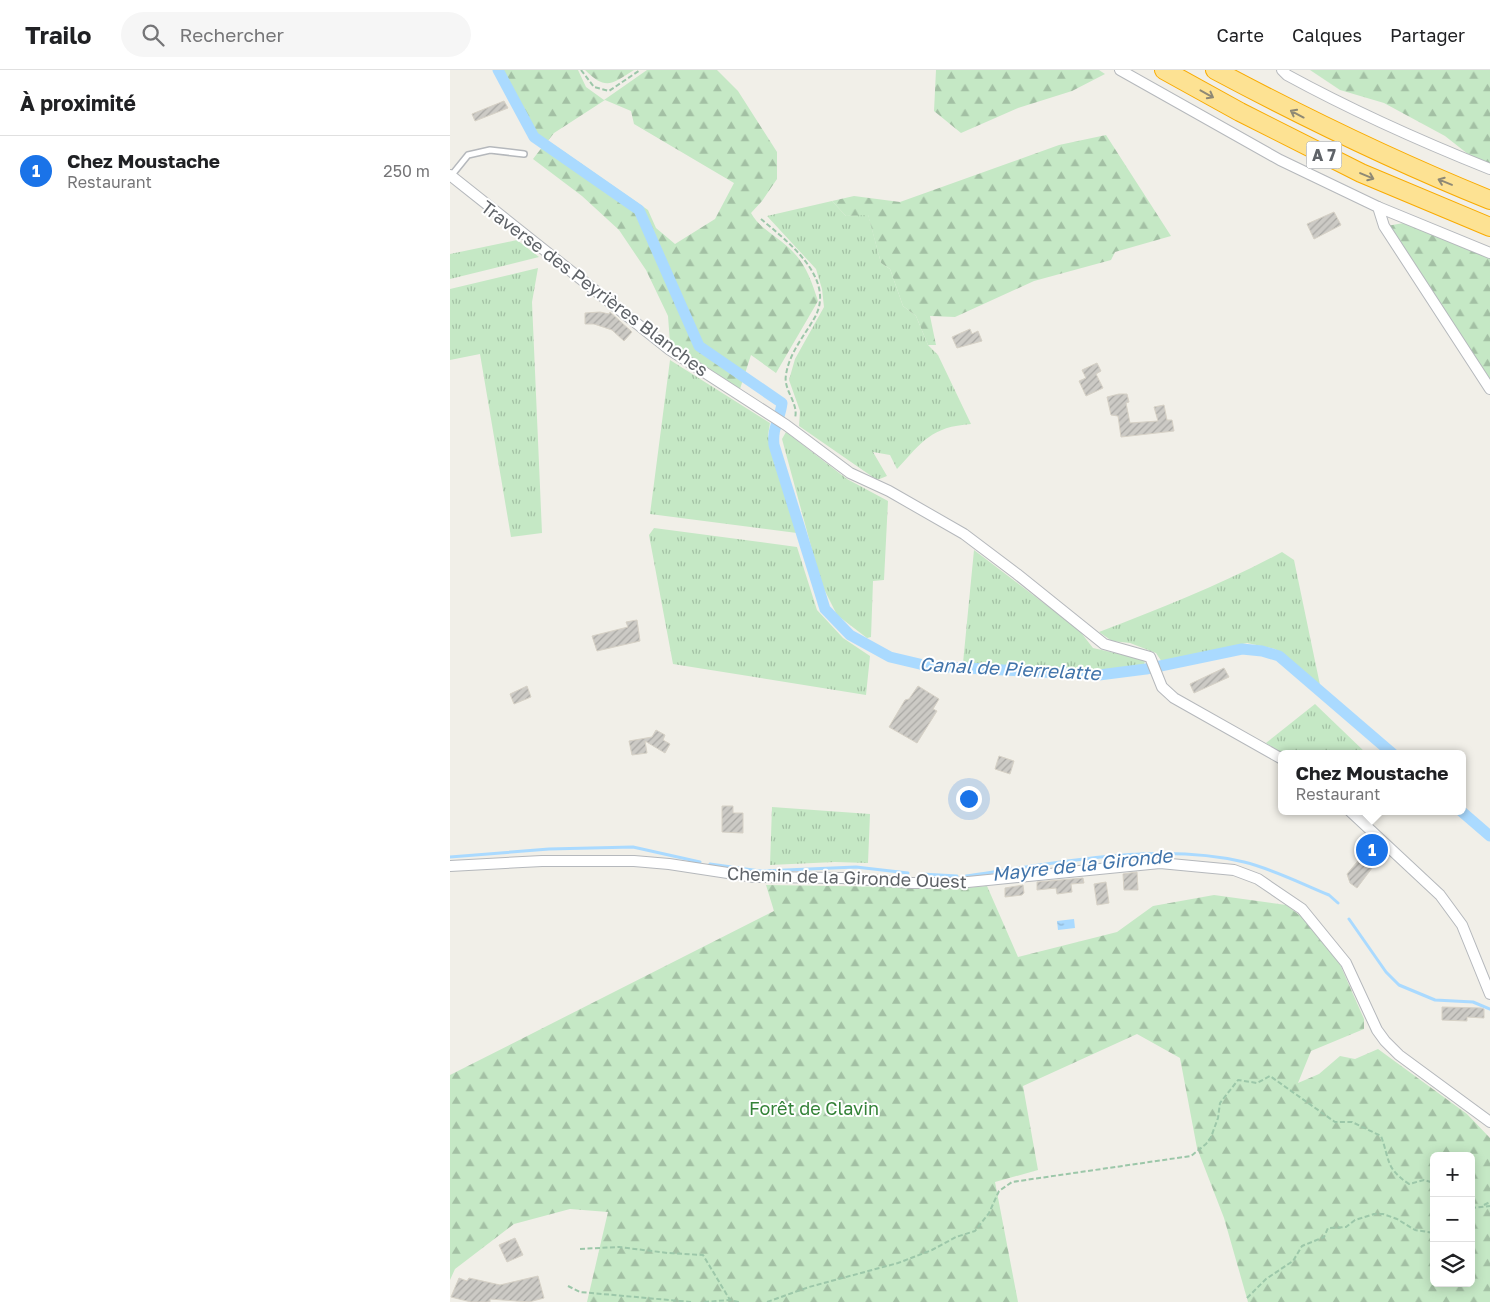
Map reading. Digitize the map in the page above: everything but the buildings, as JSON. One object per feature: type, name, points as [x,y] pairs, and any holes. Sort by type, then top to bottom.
[{"type":"highway","name":"A 7","points":[[1164,70],[1240,112],[1361,173],[1490,227]]},
{"type":"highway","name":"A 7","points":[[1214,70],[1307,119],[1421,172],[1490,200]]},
{"type":"street","points":[[1120,70],[1280,160],[1378,208],[1490,253]]},
{"type":"street","points":[[1282,70],[1287,75],[1343,106],[1424,143],[1490,169]]},
{"type":"street","name":"Traverse des Peyrières Blanches","points":[[450,176],[670,350],[788,427],[850,473],[889,491],[964,534],[1104,644],[1150,657],[1162,687],[1174,698],[1278,758]]},
{"type":"street","points":[[1378,208],[1384,226],[1490,389]]},
{"type":"street","points":[[1354,815],[1440,895],[1462,925],[1490,994]]},
{"type":"street","name":"Chemin de la Gironde Ouest","points":[[450,866],[542,861],[634,861],[669,864],[754,878],[842,878],[912,883],[958,882],[1160,863],[1234,870],[1258,878],[1302,909],[1346,963],[1377,1030],[1385,1041],[1399,1055],[1490,1122]]},
{"type":"lane","points":[[450,176],[468,155],[490,150],[524,154]]},
{"type":"path","points":[[581,70],[594,87],[609,91],[640,70]]},
{"type":"path","points":[[761,219],[800,253],[812,271],[821,303],[802,338],[786,376],[788,390],[797,411],[788,427]]},
{"type":"path","points":[[766,1302],[898,1263],[932,1250],[956,1237],[975,1231],[989,1213],[999,1191],[1012,1182],[1191,1156],[1206,1144],[1214,1132],[1220,1103],[1238,1080],[1257,1083],[1270,1076],[1296,1095],[1310,1102],[1335,1122],[1352,1122],[1381,1136],[1387,1163],[1398,1177],[1409,1184],[1424,1180],[1430,1182]]},
{"type":"path","points":[[1475,1208],[1490,1202]]},
{"type":"path","points":[[1482,1206],[1490,1206]]},
{"type":"path","points":[[1247,1298],[1266,1279],[1293,1261],[1302,1246],[1324,1237],[1328,1228],[1346,1227],[1355,1220],[1374,1214],[1384,1214],[1415,1230],[1430,1232]]},
{"type":"path","points":[[580,1250],[618,1247],[668,1253],[703,1254],[730,1300]]},
{"type":"path","points":[[568,1286],[580,1292],[671,1298],[691,1302]]},
{"type":"path","points":[[704,1302],[730,1300],[739,1302]]},
{"type":"green space","points":[[503,70],[578,70],[586,87],[604,100],[647,70],[717,70],[738,91],[777,152],[777,179],[751,213],[758,223],[788,247],[799,259],[810,278],[818,301],[776,373],[751,355],[740,389],[670,343],[668,316],[646,270],[619,230],[582,196],[533,159],[543,146],[546,149],[550,142],[648,210],[656,228],[675,244],[715,219],[734,183],[634,124],[631,111],[605,100],[554,133],[547,142],[538,135]]},
{"type":"green space","points":[[585,70],[634,70],[614,82],[604,83],[592,77]]},
{"type":"green space","points":[[936,70],[1099,70],[1105,74],[1072,91],[1018,108],[961,133],[934,111]]},
{"type":"green space","points":[[1310,70],[1490,70],[1490,164],[1473,158],[1445,136],[1384,103],[1340,90]]},
{"type":"green space","points":[[1106,135],[1171,236],[1115,252],[1111,260],[1034,281],[955,317],[930,316],[936,345],[928,345],[916,316],[903,306],[890,269],[881,263],[868,215],[846,216],[832,201],[854,196],[900,202],[1059,145]]},
{"type":"green space","points":[[832,201],[846,216],[868,214],[881,263],[890,269],[903,306],[916,316],[928,345],[938,355],[971,424],[946,428],[937,432],[921,443],[897,469],[890,455],[873,452],[887,476],[877,480],[799,426],[800,411],[789,380],[795,359],[824,307],[822,289],[816,269],[767,216]]},
{"type":"green space","points":[[1409,222],[1490,256],[1490,379],[1387,226]]},
{"type":"green space","points":[[517,240],[539,257],[450,279],[450,254]]},
{"type":"green space","points":[[538,268],[532,302],[542,533],[511,537],[480,354],[450,360],[450,289]]},
{"type":"green space","points":[[670,360],[770,423],[768,435],[797,533],[650,514]]},
{"type":"green space","points":[[786,432],[847,479],[888,501],[884,580],[873,581],[871,637],[867,638],[837,615],[821,583],[782,439]]},
{"type":"green space","points":[[654,528],[797,547],[817,610],[843,638],[870,656],[866,695],[673,664],[649,535]]},
{"type":"green space","points":[[974,550],[1079,630],[1093,648],[1145,660],[1144,666],[1090,671],[963,663]]},
{"type":"green space","points":[[1282,552],[1294,560],[1320,685],[1275,649],[1247,643],[1162,662],[1156,653],[1130,643],[1112,641],[1099,632],[1215,585]]},
{"type":"green space","points":[[1315,704],[1363,750],[1278,751],[1266,743]]},
{"type":"green space","points":[[772,807],[870,814],[868,863],[835,862],[770,865]]},
{"type":"green space","name":"Forêt de Clavin","points":[[766,885],[964,888],[987,886],[1018,957],[1117,932],[1153,906],[1214,895],[1286,905],[1310,923],[1339,962],[1364,1019],[1364,1029],[1311,1051],[1298,1083],[1319,1074],[1340,1056],[1355,1059],[1378,1049],[1467,1114],[1490,1138],[1490,1302],[1248,1302],[1224,1218],[1197,1148],[1180,1058],[1137,1034],[1023,1086],[1038,1170],[995,1182],[1018,1302],[587,1302],[608,1212],[570,1209],[514,1224],[455,1269],[450,1280],[450,1075],[774,911]]},
{"type":"water","points":[[1074,919],[1075,928],[1058,930],[1057,921]]},
{"type":"waterway","name":"Canal de Pierrelatte","points":[[498,70],[534,137],[639,210],[699,346],[782,403],[774,433],[774,445],[825,609],[850,635],[890,657],[928,666],[1099,675],[1146,669],[1242,649],[1262,651],[1279,656],[1388,750]]},
{"type":"waterway","name":"Canal de Pierrelatte","points":[[1466,815],[1490,836]]},
{"type":"waterway","name":"Mayre de la Gironde","points":[[450,857],[549,849],[633,847],[700,862]]},
{"type":"waterway","name":"Mayre de la Gironde","points":[[966,876],[1069,861],[1141,854],[1210,856],[1244,862],[1266,869],[1329,895],[1338,903]]},
{"type":"waterway","name":"Mayre de la Gironde","points":[[710,864],[760,871],[856,867],[908,873]]},
{"type":"waterway","name":"Mayre de la Gironde","points":[[922,874],[957,876]]},
{"type":"waterway","name":"Mayre de la Gironde","points":[[1349,919],[1386,972],[1399,985],[1435,1000],[1473,1002],[1490,1009]]},
{"type":"place","name":"Chez Moustache","points":[[1372,850]]}]
